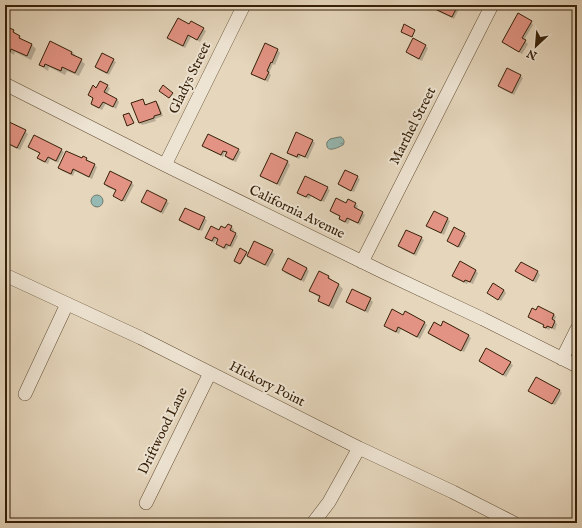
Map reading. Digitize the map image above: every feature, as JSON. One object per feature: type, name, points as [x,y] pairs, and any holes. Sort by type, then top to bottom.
[{"type":"street","name":"Gladys Street","points":[[165,165],[244,5]]},
{"type":"street","name":"Marthel Street","points":[[362,262],[492,5]]},
{"type":"street","name":"California Avenue","points":[[5,84],[165,165],[577,366]]},
{"type":"street","name":"Hickory Point","points":[[5,275],[141,338],[359,448],[453,492],[514,523]]},
{"type":"street","points":[[25,394],[67,304]]},
{"type":"street","points":[[562,359],[577,329]]},
{"type":"street","name":"Driftwood Lane","points":[[146,503],[210,373]]},
{"type":"street","points":[[313,523],[329,502],[359,448]]},
{"type":"water","points":[[339,137],[343,140],[343,145],[332,149],[328,148],[327,142],[330,139]]},
{"type":"water","points":[[95,195],[99,195],[103,201],[99,207],[95,207],[91,203],[91,199]]},
{"type":"building","points":[[435,5],[458,5],[452,17],[433,8]]},
{"type":"building","points":[[518,13],[532,21],[522,38],[526,40],[519,52],[502,42]]},
{"type":"building","points":[[178,18],[189,24],[191,21],[204,28],[197,40],[188,35],[183,46],[167,38]]},
{"type":"building","points":[[404,24],[415,30],[412,37],[401,32]]},
{"type":"building","points":[[5,26],[14,30],[13,32],[20,36],[19,38],[32,44],[27,56],[11,49],[10,52],[5,49]]},
{"type":"building","points":[[413,38],[426,45],[419,59],[406,52]]},
{"type":"building","points":[[50,41],[82,59],[75,73],[62,67],[61,71],[45,64],[44,67],[39,65]]},
{"type":"building","points":[[265,43],[278,49],[267,71],[269,72],[265,80],[251,74]]},
{"type":"building","points":[[102,53],[114,59],[107,73],[95,67]]},
{"type":"building","points":[[507,68],[521,75],[512,93],[498,86]]},
{"type":"building","points":[[100,81],[108,85],[104,92],[117,99],[113,107],[103,102],[99,108],[91,104],[93,98],[88,95],[93,85],[96,88]]},
{"type":"building","points":[[163,85],[173,93],[169,98],[159,91]]},
{"type":"building","points":[[143,99],[145,105],[156,101],[161,114],[139,123],[131,103]]},
{"type":"building","points":[[129,113],[134,123],[127,126],[123,115]]},
{"type":"building","points":[[5,120],[26,130],[17,148],[5,142],[8,138],[5,137]]},
{"type":"building","points":[[296,132],[313,140],[305,157],[298,154],[297,157],[287,153]]},
{"type":"building","points":[[208,134],[239,149],[233,160],[225,156],[227,152],[223,151],[221,155],[202,146]]},
{"type":"building","points":[[34,135],[62,149],[56,161],[48,157],[45,162],[37,158],[40,153],[28,147]]},
{"type":"building","points":[[66,151],[82,158],[83,156],[87,158],[86,160],[95,164],[89,177],[73,169],[71,174],[58,168]]},
{"type":"building","points":[[271,153],[288,161],[277,184],[260,176]]},
{"type":"building","points":[[345,170],[358,176],[351,191],[338,184]]},
{"type":"building","points":[[110,171],[132,182],[122,201],[113,196],[116,190],[104,184]]},
{"type":"building","points":[[305,176],[328,187],[321,201],[308,194],[306,197],[297,193]]},
{"type":"building","points":[[147,190],[167,200],[161,212],[141,202]]},
{"type":"building","points":[[336,198],[346,203],[348,199],[356,203],[354,207],[363,212],[358,223],[347,218],[345,222],[339,219],[340,216],[330,211]]},
{"type":"building","points":[[185,208],[205,217],[199,230],[179,220]]},
{"type":"building","points":[[434,211],[448,218],[441,233],[426,226]]},
{"type":"building","points":[[228,224],[232,226],[230,230],[236,233],[230,246],[226,244],[224,248],[216,244],[218,239],[214,237],[212,241],[205,238],[211,226],[219,230],[221,226],[225,228]]},
{"type":"building","points":[[454,227],[465,233],[458,247],[447,241]]},
{"type":"building","points":[[406,230],[422,237],[414,254],[398,246]]},
{"type":"building","points":[[254,241],[273,250],[265,265],[247,256]]},
{"type":"building","points":[[240,248],[247,252],[240,264],[234,261]]},
{"type":"building","points":[[288,258],[307,268],[301,280],[282,270]]},
{"type":"building","points":[[460,261],[476,270],[470,282],[465,280],[464,282],[452,276]]},
{"type":"building","points":[[521,262],[538,271],[533,281],[515,271]]},
{"type":"building","points":[[319,271],[329,276],[328,278],[339,284],[329,306],[318,301],[320,296],[309,291]]},
{"type":"building","points":[[493,283],[504,290],[498,300],[487,293]]},
{"type":"building","points":[[352,289],[371,298],[365,311],[346,302]]},
{"type":"building","points":[[538,306],[554,314],[552,319],[555,321],[552,328],[547,326],[546,328],[543,327],[544,325],[528,317],[532,308],[536,310]]},
{"type":"building","points":[[392,309],[403,315],[405,311],[425,322],[417,337],[398,327],[396,332],[384,326]]},
{"type":"building","points":[[443,321],[469,335],[461,351],[428,333],[434,322],[441,326]]},
{"type":"building","points":[[486,348],[511,362],[503,375],[479,361]]},
{"type":"building","points":[[536,377],[560,390],[552,404],[528,391]]}]
